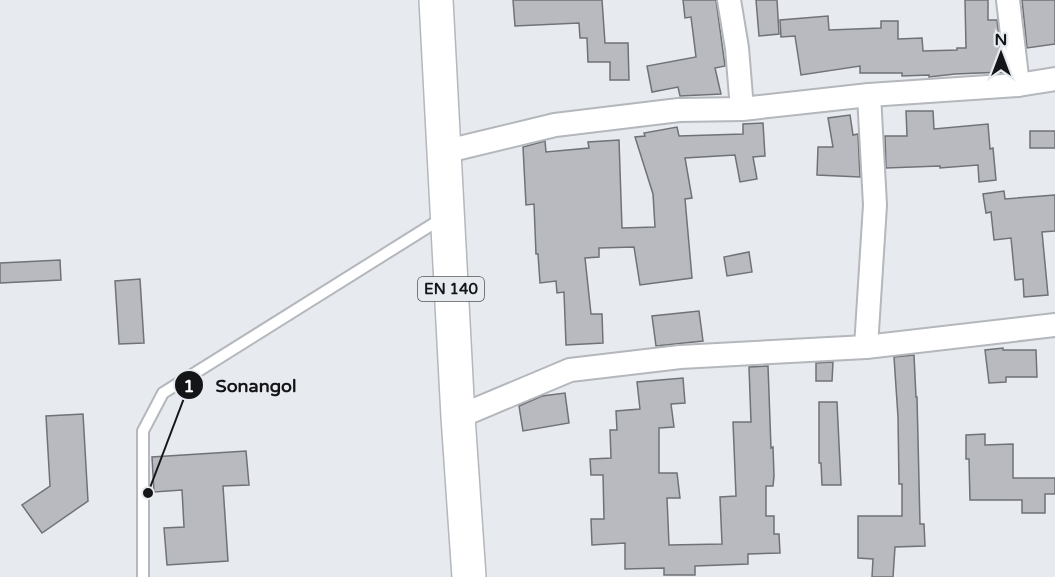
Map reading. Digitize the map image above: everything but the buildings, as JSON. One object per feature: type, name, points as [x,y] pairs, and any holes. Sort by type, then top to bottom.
[{"type":"main road","name":"EN 140","points":[[436,0],[458,417],[469,577]]},
{"type":"street","points":[[729,0],[737,48],[742,109]]},
{"type":"street","points":[[1008,0],[1018,85]]},
{"type":"street","points":[[443,152],[555,125],[679,110],[742,109],[869,95],[1018,85],[1055,79]]},
{"type":"street","points":[[866,347],[875,206],[869,95]]},
{"type":"street","points":[[458,417],[570,370],[680,357],[866,347],[1055,325]]},
{"type":"lane","points":[[143,577],[143,431],[163,393],[447,216]]},
{"type":"place","name":"Sonangol","points":[[148,493]]}]
